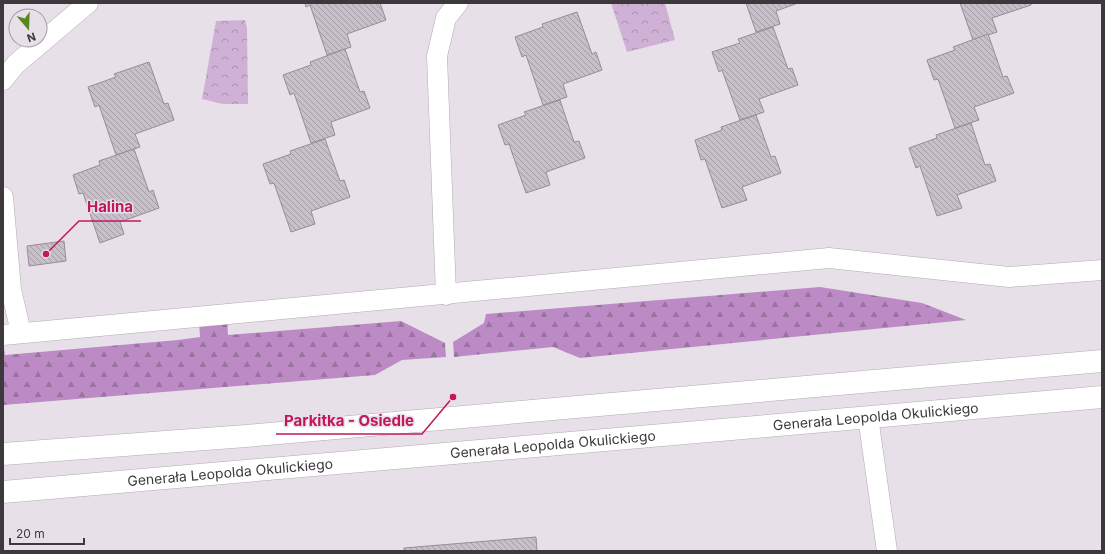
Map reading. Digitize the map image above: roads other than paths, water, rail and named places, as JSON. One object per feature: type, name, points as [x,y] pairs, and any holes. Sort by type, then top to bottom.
[{"type":"main road","points":[[3,454],[246,436],[1102,361]]},
{"type":"main road","name":"Generała Leopolda Okulickiego","points":[[3,492],[302,464],[1102,397]]},
{"type":"street","points":[[3,80],[16,64],[88,3]]},
{"type":"street","points":[[446,295],[437,56],[446,18],[458,3]]},
{"type":"street","points":[[3,197],[11,289],[12,334],[446,295],[829,258],[1009,277],[1102,270]]},
{"type":"street","points":[[868,417],[887,551]]},
{"type":"place","name":"Halina","points":[[46,254]]},
{"type":"place","name":"Parkitka - Osiedle","points":[[453,397]]}]
